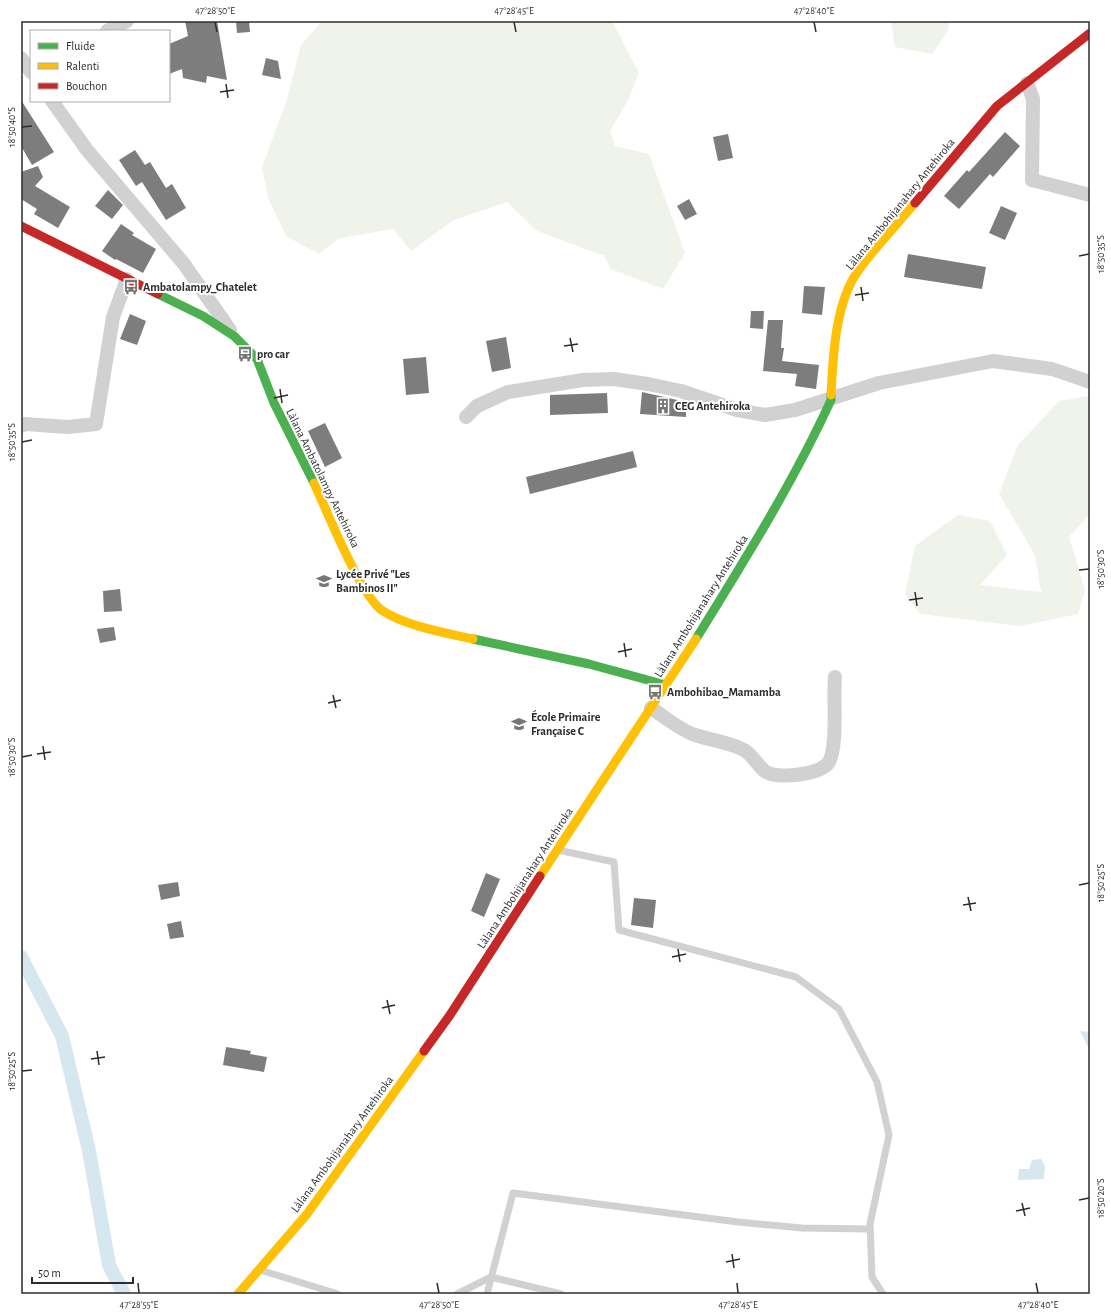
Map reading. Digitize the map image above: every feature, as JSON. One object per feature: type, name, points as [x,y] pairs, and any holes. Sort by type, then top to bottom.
[{"type":"street","points":[[109,30],[127,21]]},
{"type":"street","name":"Làlana Ambohijanahary Antehiroka","points":[[238,1294],[307,1214],[450,1015],[746,560],[793,477],[831,400],[833,352],[843,303],[857,272],[997,106],[1090,33]]},
{"type":"street","points":[[21,58],[30,71]]},
{"type":"street","points":[[1027,83],[1033,99],[1032,180],[1090,195]]},
{"type":"street","points":[[53,102],[87,150],[184,264],[234,336]]},
{"type":"street","name":"Làlana Ambatolampy Antehiroka","points":[[21,226],[203,316],[234,336],[257,359],[274,402],[294,440],[350,561],[367,593],[382,611],[422,627],[546,656],[589,664],[666,685]]},
{"type":"street","points":[[21,426],[25,424],[68,427],[96,424],[113,317],[127,279]]},
{"type":"street","points":[[466,417],[477,406],[508,392],[583,380],[614,379],[648,384],[681,391],[737,410],[765,415],[795,410],[831,400],[879,383],[993,361],[1052,369],[1090,382]]},
{"type":"street","points":[[651,708],[695,735],[744,750],[757,765],[767,772],[777,776],[801,774],[820,770],[828,763],[833,749],[835,677]]},
{"type":"lane","points":[[556,850],[614,862],[619,930],[796,977],[839,1009],[877,1082],[889,1135],[870,1229],[872,1277],[883,1294]]},
{"type":"lane","points":[[487,1294],[513,1193],[738,1222],[802,1228],[870,1229]]},
{"type":"lane","points":[[260,1270],[338,1294]]},
{"type":"lane","points":[[457,1294],[491,1277],[561,1294]]},
{"type":"shaded area","points":[[322,21],[612,21],[639,73],[628,100],[610,131],[615,146],[649,154],[685,253],[663,289],[611,269],[604,256],[537,231],[507,202],[454,220],[411,251],[393,229],[340,238],[319,254],[286,236],[268,198],[262,167],[287,100],[301,45]]},
{"type":"shaded area","points":[[891,21],[950,21],[948,30],[932,54],[895,47]]},
{"type":"shaded area","points":[[1090,396],[1090,514],[1069,537],[1085,590],[1078,614],[1020,626],[920,614],[905,594],[915,546],[958,515],[990,521],[1007,555],[980,585],[1041,592],[1035,555],[999,494],[1018,445],[1059,401]]},
{"type":"shaded area","points":[[1080,1031],[1090,1032],[1090,1051]]},
{"type":"shaded area","points":[[1041,1159],[1045,1166],[1044,1179],[1018,1180],[1019,1169],[1029,1169],[1032,1160]]},
{"type":"building","points":[[185,21],[217,21],[227,80],[207,76],[206,83],[183,78],[182,69],[170,74],[170,44],[188,36]]},
{"type":"building","points":[[236,21],[249,21],[250,32],[237,33]]},
{"type":"building","points":[[266,58],[278,61],[281,79],[262,75]]},
{"type":"building","points":[[21,100],[54,152],[32,165],[21,146]]},
{"type":"building","points":[[1005,132],[1020,146],[993,177],[990,174],[959,209],[944,196],[967,170],[969,172]]},
{"type":"building","points":[[728,134],[733,158],[718,161],[713,137]]},
{"type":"building","points":[[135,150],[145,165],[150,162],[166,188],[172,184],[186,208],[166,220],[142,182],[136,186],[119,160]]},
{"type":"building","points":[[38,166],[43,177],[35,186],[70,207],[58,228],[34,214],[37,209],[21,199],[21,172]]},
{"type":"building","points":[[108,190],[123,205],[112,219],[95,206]]},
{"type":"building","points":[[689,199],[697,214],[685,220],[677,206]]},
{"type":"building","points":[[1001,206],[1017,213],[1005,240],[989,233]]},
{"type":"building","points":[[121,224],[134,233],[132,235],[156,249],[143,273],[116,259],[115,260],[102,251]]},
{"type":"building","points":[[908,254],[986,267],[982,289],[904,277]]},
{"type":"building","points":[[804,286],[825,287],[822,315],[802,313]]},
{"type":"building","points":[[751,311],[764,311],[763,329],[750,328]]},
{"type":"building","points":[[130,314],[146,321],[137,345],[120,339]]},
{"type":"building","points":[[768,320],[783,320],[781,348],[784,348],[782,361],[819,365],[816,389],[795,386],[797,374],[763,371]]},
{"type":"building","points":[[506,337],[511,368],[492,372],[486,341]]},
{"type":"building","points":[[426,357],[429,393],[406,395],[403,359]]},
{"type":"building","name":"CEG Antehiroka","points":[[642,392],[686,402],[686,417],[640,414]]},
{"type":"building","points":[[607,393],[608,413],[550,415],[550,395]]},
{"type":"building","points":[[325,423],[342,458],[325,467],[308,431]]},
{"type":"building","points":[[633,451],[637,467],[530,494],[526,477]]},
{"type":"building","points":[[120,589],[122,611],[104,612],[103,591]]},
{"type":"building","points":[[114,627],[116,640],[100,643],[97,629]]},
{"type":"building","points":[[486,873],[500,879],[484,917],[471,911]]},
{"type":"building","points":[[178,882],[180,896],[161,900],[158,885]]},
{"type":"building","points":[[634,898],[656,900],[653,928],[631,925]]},
{"type":"building","points":[[181,921],[184,937],[170,939],[167,924]]},
{"type":"building","points":[[226,1047],[251,1051],[250,1054],[267,1057],[264,1072],[223,1065]]},
{"type":"waterway","points":[[21,957],[62,1036],[89,1151],[109,1265],[124,1294]]},
{"type":"traffic: fast","points":[[158,294],[203,316],[234,336],[257,359],[274,403],[314,483]]},
{"type":"traffic: fast","points":[[696,639],[784,492],[816,431],[831,400],[831,395]]},
{"type":"traffic: fast","points":[[473,639],[589,664],[666,685]]},
{"type":"traffic: slow","points":[[831,395],[834,348],[840,314],[850,284],[871,253],[915,203]]},
{"type":"traffic: slow","points":[[314,483],[345,552],[365,590],[374,603],[383,611],[403,621],[473,639]]},
{"type":"traffic: slow","points":[[540,876],[696,639]]},
{"type":"traffic: slow","points":[[238,1294],[307,1214],[424,1051]]},
{"type":"traffic: jam","points":[[915,203],[997,106],[1090,33]]},
{"type":"traffic: jam","points":[[21,226],[158,294]]},
{"type":"traffic: jam","points":[[424,1051],[450,1015],[540,876]]},
{"type":"place","name":"Ambatolampy_Chatelet","points":[[131,287]]},
{"type":"place","name":"pro car","points":[[245,354]]},
{"type":"place","name":"CEG Antehiroka","points":[[663,406]]},
{"type":"place","name":"Lycée Privé \"Les Bambinos II\"","points":[[324,581]]},
{"type":"place","name":"Ambohibao_Mamamba","points":[[655,692]]},
{"type":"place","name":"École Primaire Française C","points":[[519,724]]}]
